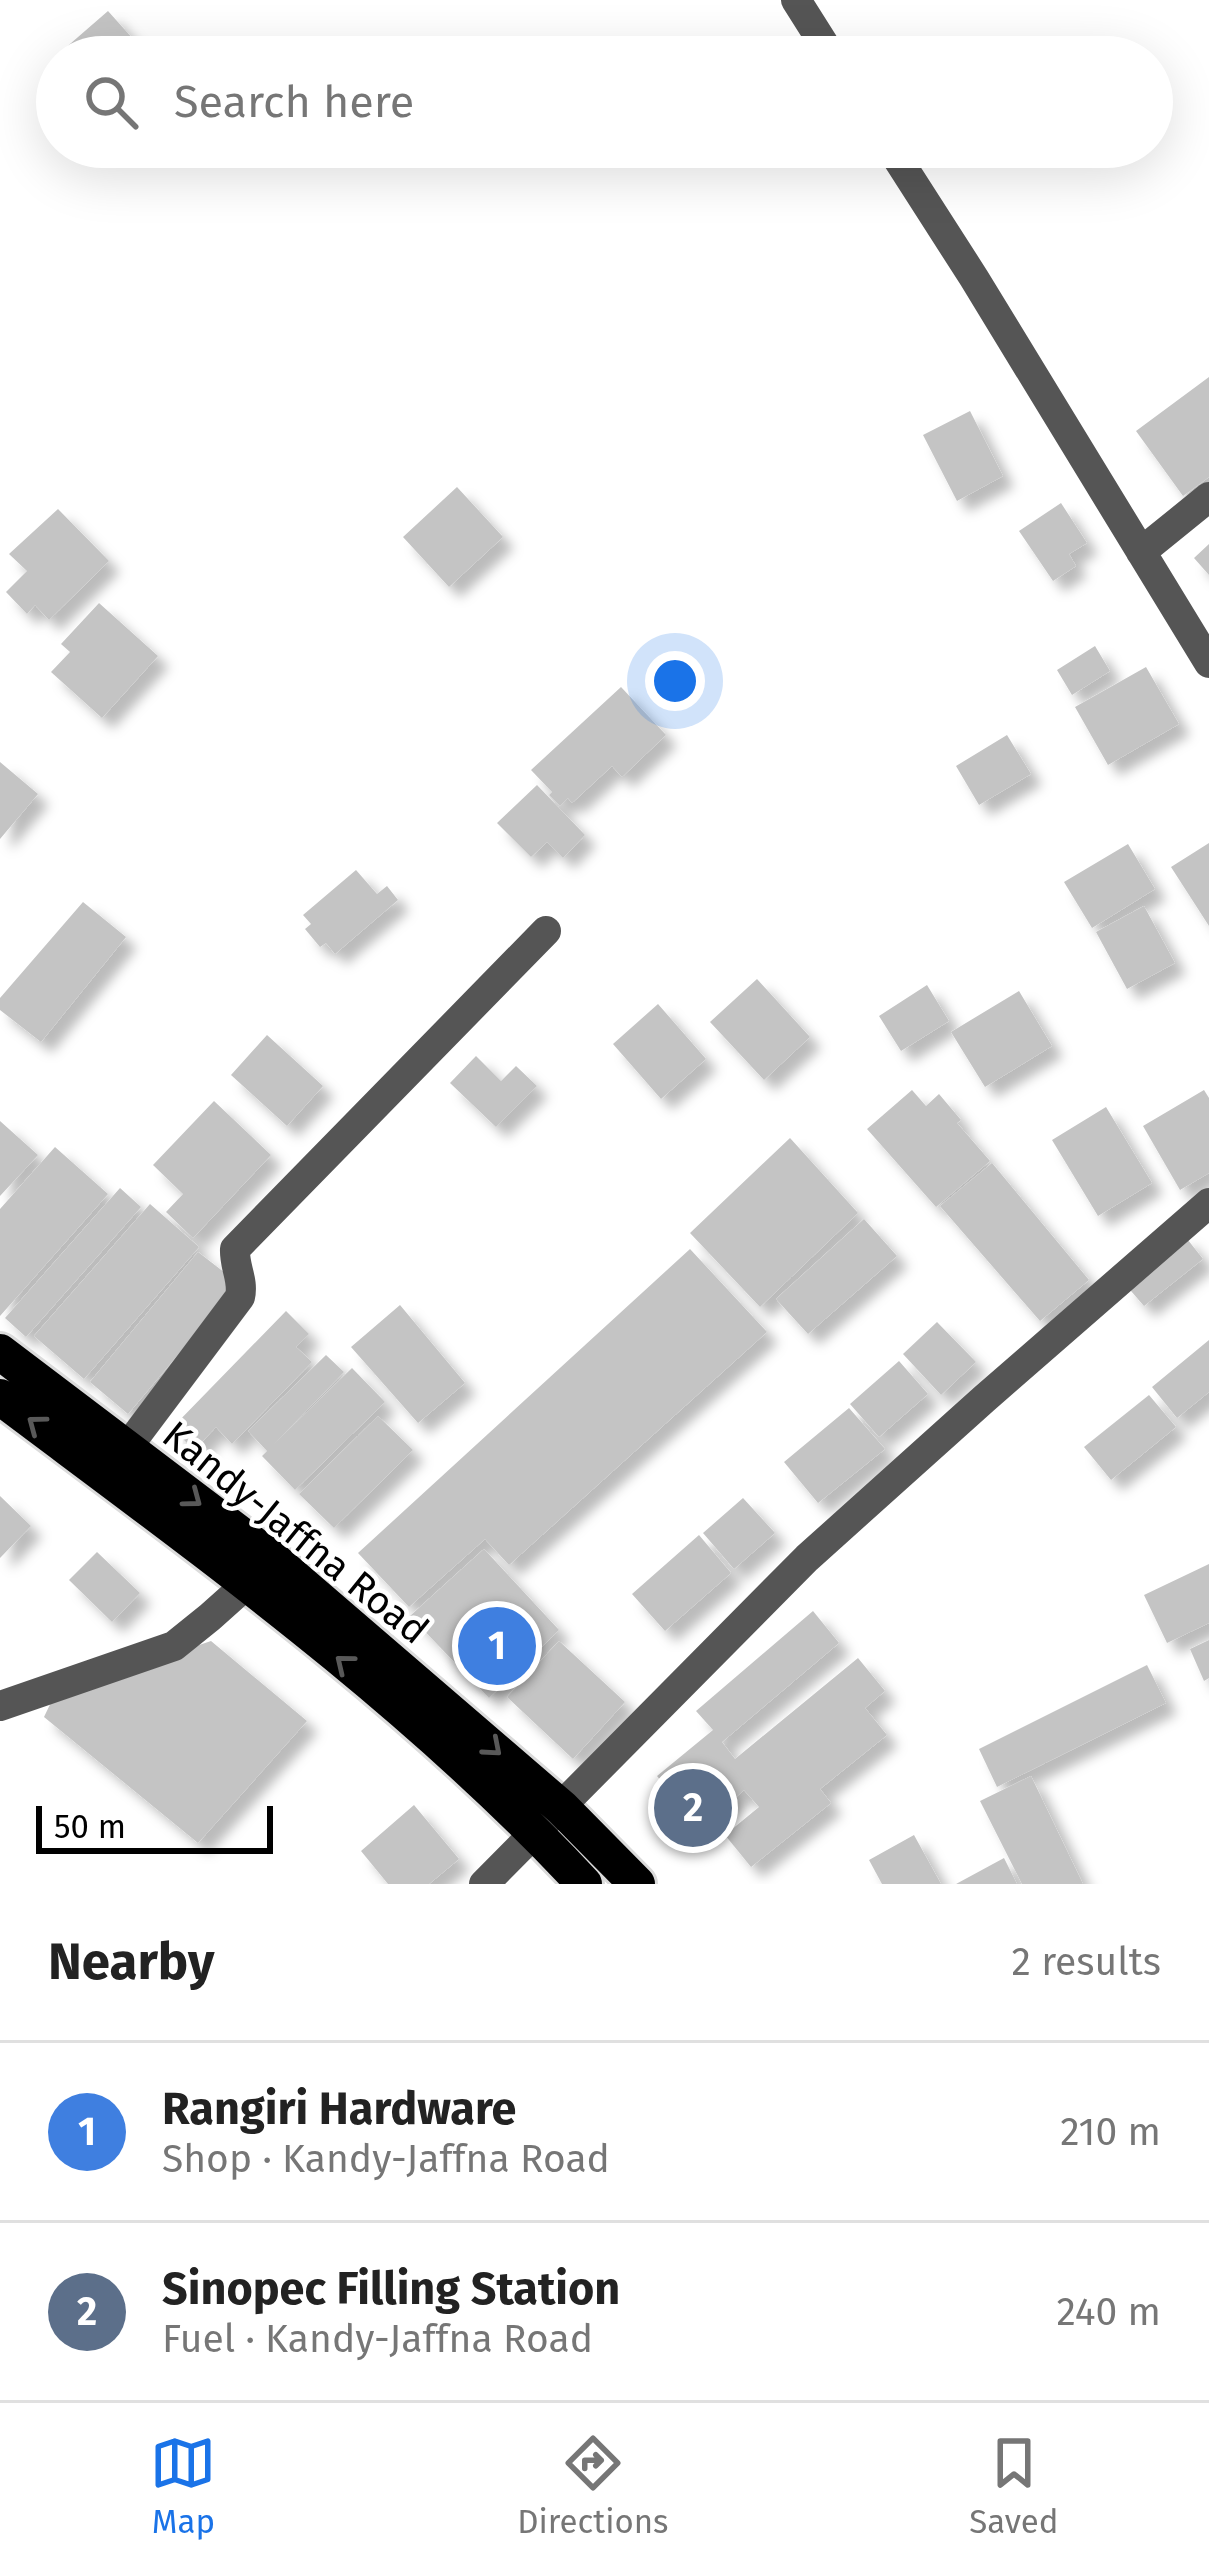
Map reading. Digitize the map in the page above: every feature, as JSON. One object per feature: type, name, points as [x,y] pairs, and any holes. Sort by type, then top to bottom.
[{"type":"highway","name":"Kandy-Jaffna Road","points":[[0,1352],[126,1449],[584,1884]]},
{"type":"highway","name":"Kandy-Jaffna Road","points":[[0,1397],[258,1570],[562,1808],[637,1884]]},
{"type":"street","points":[[796,0],[819,36]]},
{"type":"street","points":[[903,168],[1209,663]]},
{"type":"street","points":[[1141,552],[1209,497]]},
{"type":"street","points":[[126,1449],[240,1297],[235,1249],[546,931]]},
{"type":"street","points":[[484,1884],[807,1558],[1209,1203]]},
{"type":"street","points":[[0,1706],[174,1646],[258,1570]]},
{"type":"building","points":[[108,11],[130,36],[79,36]]},
{"type":"building","points":[[1209,377],[1209,477],[1183,496],[1136,431]]},
{"type":"building","points":[[970,411],[1003,476],[957,501],[923,435]]},
{"type":"building","points":[[457,487],[503,537],[449,587],[403,537]]},
{"type":"building","points":[[1061,503],[1087,543],[1069,554],[1076,566],[1053,581],[1019,531]]},
{"type":"building","points":[[58,509],[109,561],[49,620],[35,605],[27,614],[6,592],[27,571],[9,554]]},
{"type":"building","points":[[1209,544],[1209,575],[1194,558]]},
{"type":"building","points":[[99,603],[158,656],[102,718],[51,672],[70,652],[61,644]]},
{"type":"building","points":[[1095,646],[1110,671],[1072,695],[1057,670]]},
{"type":"building","points":[[1146,667],[1179,724],[1108,765],[1075,707]]},
{"type":"building","points":[[621,687],[666,735],[622,777],[612,766],[572,803],[568,798],[560,806],[531,770]]},
{"type":"building","points":[[1007,735],[1031,774],[979,805],[956,766]]},
{"type":"building","points":[[0,762],[38,794],[0,839]]},
{"type":"building","points":[[537,785],[585,835],[563,858],[547,842],[531,857],[497,823]]},
{"type":"building","points":[[1209,843],[1209,926],[1171,867]]},
{"type":"building","points":[[1128,844],[1155,889],[1092,928],[1064,882]]},
{"type":"building","points":[[356,870],[377,894],[387,886],[398,900],[335,954],[326,943],[320,947],[305,929],[311,924],[303,915]]},
{"type":"building","points":[[83,902],[126,937],[41,1042],[0,1010],[0,998]]},
{"type":"building","points":[[1144,906],[1175,963],[1127,989],[1096,932]]},
{"type":"building","points":[[757,979],[810,1037],[764,1080],[710,1022]]},
{"type":"building","points":[[927,985],[949,1021],[901,1051],[879,1016]]},
{"type":"building","points":[[1019,991],[1052,1046],[985,1087],[951,1032]]},
{"type":"building","points":[[658,1004],[706,1059],[661,1099],[613,1044]]},
{"type":"building","points":[[267,1035],[323,1086],[287,1126],[231,1075]]},
{"type":"building","points":[[476,1056],[501,1081],[516,1066],[537,1086],[496,1127],[450,1083]]},
{"type":"building","points":[[912,1090],[926,1106],[939,1094],[990,1161],[936,1207],[867,1129]]},
{"type":"building","points":[[1204,1090],[1209,1098],[1209,1173],[1180,1190],[1143,1126]]},
{"type":"building","points":[[214,1101],[271,1155],[193,1238],[166,1212],[183,1194],[153,1165]]},
{"type":"building","points":[[1106,1107],[1152,1183],[1098,1216],[1052,1140]]},
{"type":"building","points":[[0,1121],[38,1155],[0,1196]]},
{"type":"building","points":[[790,1138],[858,1213],[760,1307],[690,1233]]},
{"type":"building","points":[[55,1147],[108,1194],[0,1316],[0,1209]]},
{"type":"building","points":[[992,1163],[1089,1280],[1040,1321],[940,1206]]},
{"type":"building","points":[[120,1188],[141,1207],[26,1337],[5,1318]]},
{"type":"building","points":[[150,1204],[199,1247],[84,1379],[34,1336]]},
{"type":"building","points":[[864,1219],[897,1256],[808,1334],[776,1299]]},
{"type":"building","points":[[1184,1235],[1203,1259],[1144,1306],[1125,1284]]},
{"type":"building","points":[[690,1249],[767,1332],[509,1565],[485,1539],[409,1607],[358,1553]]},
{"type":"building","points":[[198,1252],[238,1283],[128,1414],[90,1382]]},
{"type":"building","points":[[400,1305],[465,1383],[418,1423],[351,1347]]},
{"type":"building","points":[[286,1311],[309,1334],[296,1347],[312,1362],[232,1444],[216,1427],[194,1450],[172,1428]]},
{"type":"building","points":[[937,1322],[976,1362],[941,1395],[903,1354]]},
{"type":"building","points":[[1209,1340],[1209,1392],[1177,1418],[1152,1387]]},
{"type":"building","points":[[326,1355],[344,1372],[274,1444],[352,1368],[385,1402],[295,1490],[262,1456],[267,1451],[248,1431]]},
{"type":"building","points":[[899,1361],[928,1394],[879,1437],[850,1404]]},
{"type":"building","points":[[1149,1395],[1176,1427],[1111,1480],[1084,1447]]},
{"type":"building","points":[[849,1408],[885,1449],[818,1503],[784,1462]]},
{"type":"building","points":[[378,1416],[413,1450],[334,1528],[299,1494]]},
{"type":"building","points":[[0,1496],[31,1526],[0,1558]]},
{"type":"building","points":[[743,1498],[775,1533],[734,1569],[703,1533]]},
{"type":"building","points":[[699,1535],[731,1573],[665,1631],[632,1594]]},
{"type":"building","points":[[484,1549],[559,1630],[489,1698],[410,1616]]},
{"type":"building","points":[[97,1552],[140,1593],[112,1622],[69,1580]]},
{"type":"building","points":[[1209,1564],[1209,1623],[1167,1643],[1144,1595]]},
{"type":"building","points":[[813,1611],[839,1643],[722,1742],[735,1759],[858,1658],[885,1691],[865,1708],[887,1735],[820,1789],[831,1803],[751,1867],[725,1835],[759,1807],[744,1790],[701,1828],[657,1776],[713,1730],[696,1711]]},
{"type":"building","points":[[1209,1640],[1209,1678],[1204,1681],[1190,1649]]},
{"type":"building","points":[[211,1641],[307,1721],[198,1843],[44,1717],[55,1694]]},
{"type":"building","points":[[559,1641],[625,1702],[573,1759],[507,1697]]},
{"type":"building","points":[[1147,1665],[1166,1703],[997,1787],[979,1749]]},
{"type":"building","points":[[1031,1776],[1083,1884],[1022,1884],[980,1801]]},
{"type":"building","points":[[414,1805],[459,1859],[429,1884],[388,1884],[361,1851]]},
{"type":"building","points":[[914,1835],[941,1884],[882,1884],[869,1860]]},
{"type":"building","points":[[1004,1858],[1017,1884],[956,1884]]},
{"type":"place","name":"Rangiri Hardware","points":[[497,1646]]},
{"type":"place","name":"Sinopec Filling Station","points":[[693,1808]]}]
